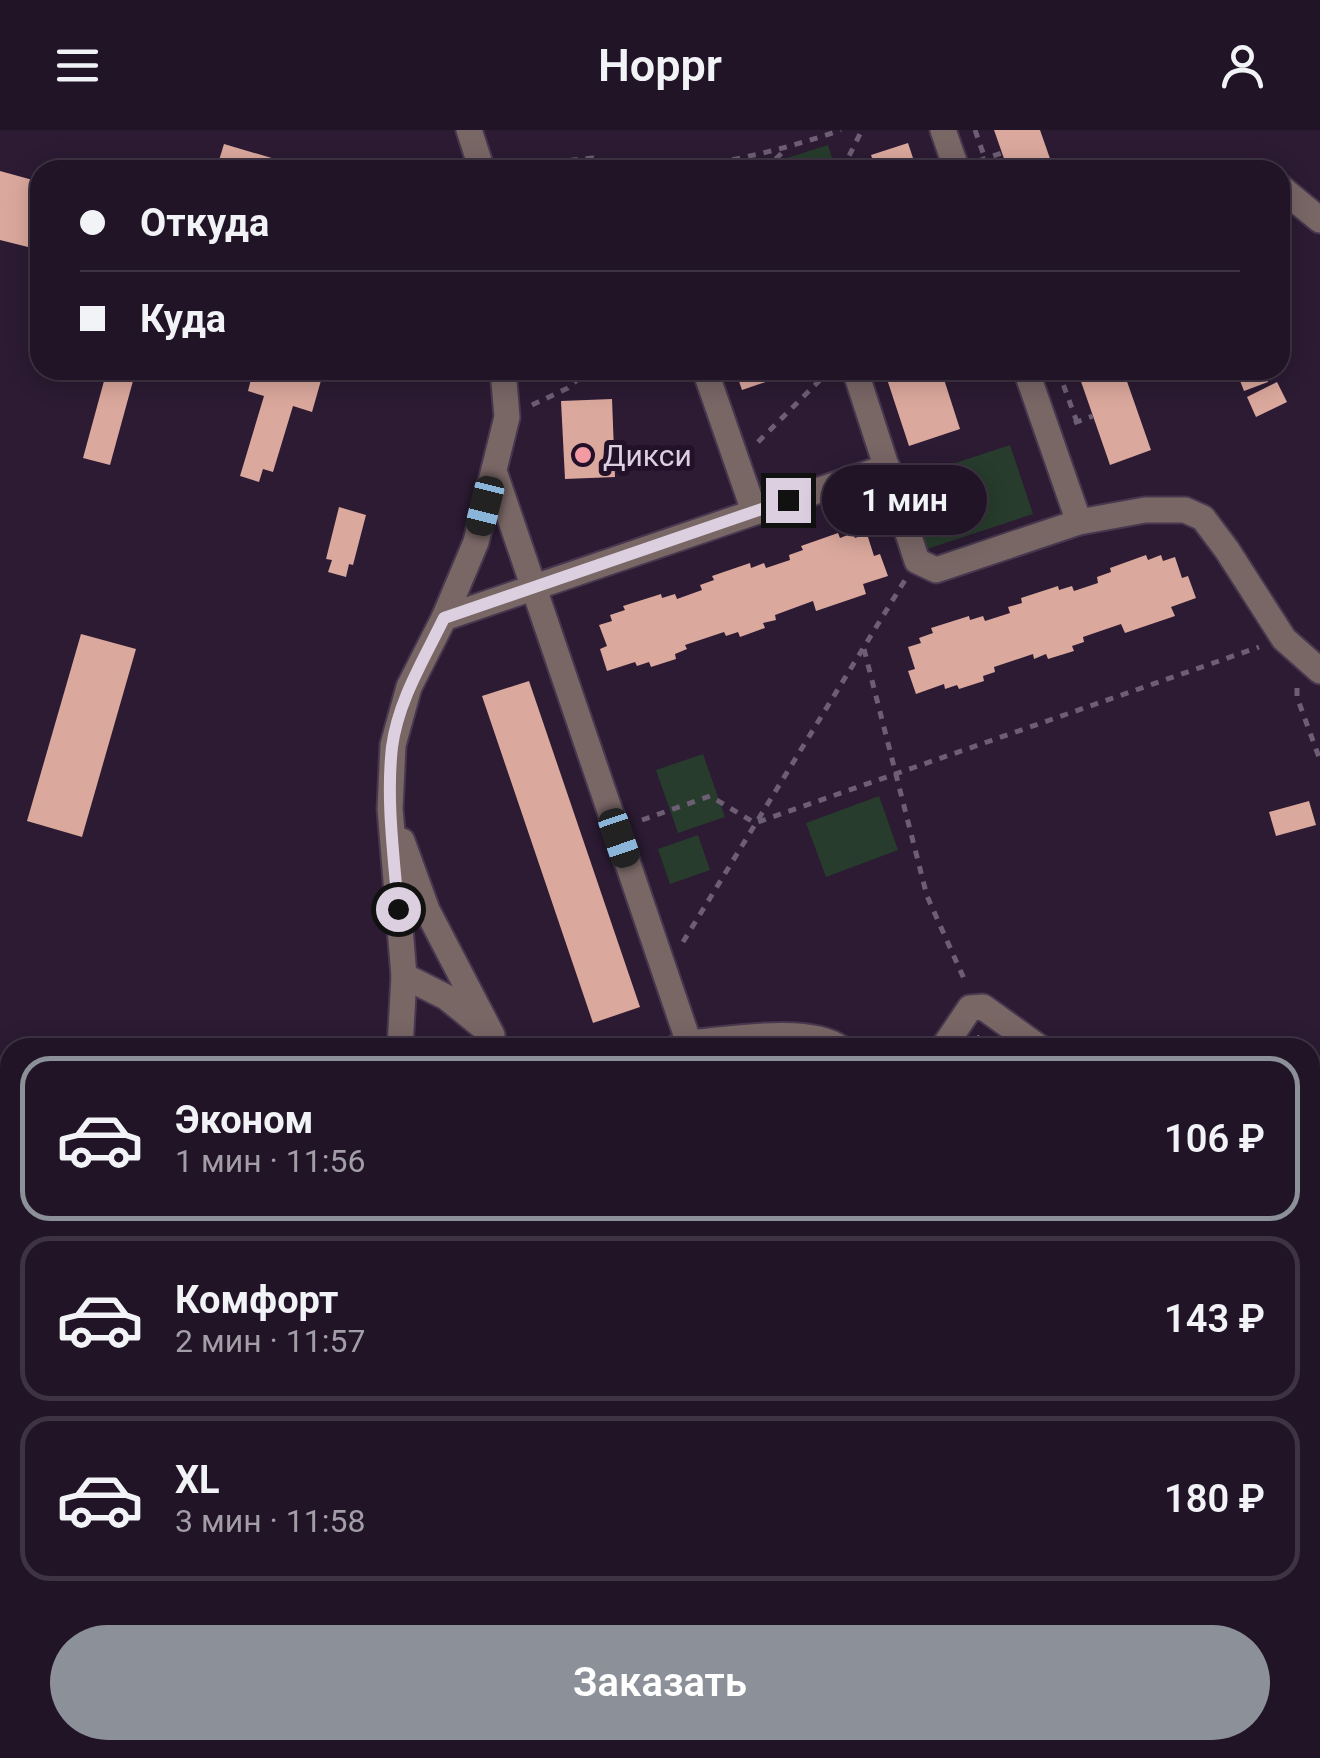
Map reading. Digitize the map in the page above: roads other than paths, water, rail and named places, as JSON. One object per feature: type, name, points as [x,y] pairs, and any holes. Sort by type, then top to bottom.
[{"type":"street","points":[[469,130],[479,160]]},
{"type":"street","points":[[943,130],[954,160]]},
{"type":"street","points":[[1290,195],[1320,220]]},
{"type":"street","points":[[401,1038],[404,976],[390,808],[392,745],[409,687],[476,542],[507,417],[504,380]]},
{"type":"street","points":[[708,380],[754,511]]},
{"type":"street","points":[[858,380],[918,561],[936,570],[1079,522],[1145,510],[1186,510],[1203,518],[1290,644],[1320,671]]},
{"type":"street","points":[[1029,380],[1079,522]]},
{"type":"street","points":[[444,618],[887,467]]},
{"type":"street","points":[[494,471],[664,972],[680,1038]]},
{"type":"street","points":[[390,808],[427,910],[494,1038]]},
{"type":"street","points":[[404,976],[446,997],[493,1038]]},
{"type":"street","points":[[949,1038],[970,1008],[983,1007],[1026,1038]]},
{"type":"street","points":[[767,1038],[817,1038]]},
{"type":"place","name":"Дикси","points":[[583,455]]}]
